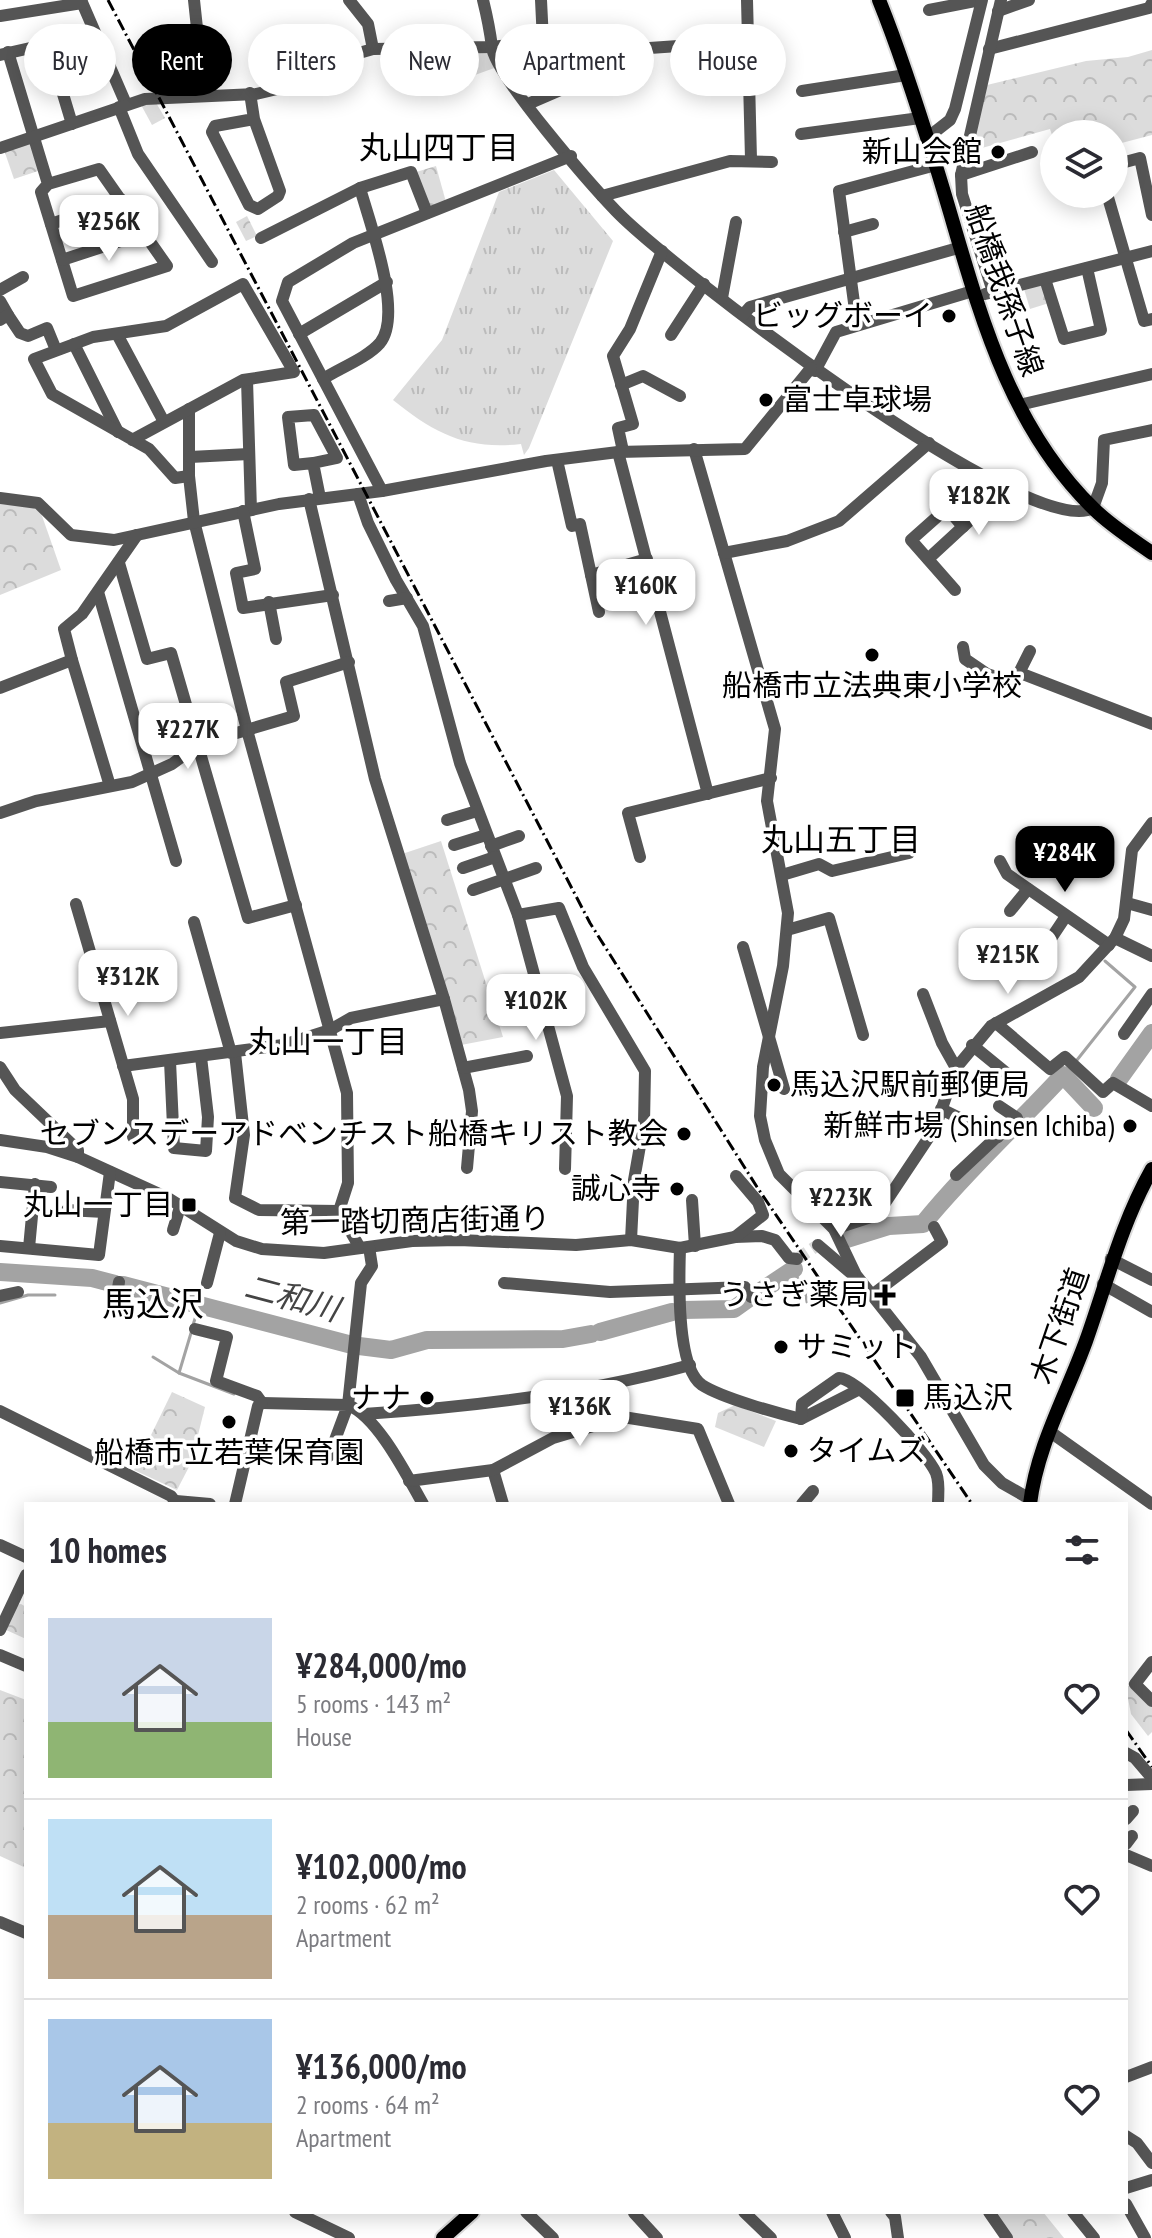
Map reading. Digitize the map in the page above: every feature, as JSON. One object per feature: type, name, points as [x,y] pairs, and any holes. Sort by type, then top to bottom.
[{"type":"main road","name":"船橋我孫子線","points":[[879,0],[936,165],[958,248],[999,366],[1051,456],[1093,508],[1152,553]]},
{"type":"main road","name":"木下街道","points":[[1030,1501],[1035,1469],[1085,1343],[1111,1259],[1151,1173]]},
{"type":"main road","points":[[443,2238],[470,2214]]},
{"type":"street","points":[[194,0],[197,24]]},
{"type":"street","points":[[349,0],[368,24],[373,49]]},
{"type":"street","points":[[483,0],[493,36],[492,47],[511,83],[602,196],[662,251],[813,369],[1005,488],[1056,509],[1080,512],[1093,508],[1102,483],[1104,440],[1152,430]]},
{"type":"street","points":[[541,0],[542,24]]},
{"type":"street","points":[[747,0],[751,159]]},
{"type":"street","points":[[927,138],[950,120],[955,109],[981,0],[929,10]]},
{"type":"street","points":[[993,292],[962,194],[961,175],[1000,6],[1029,0]]},
{"type":"street","points":[[0,16],[82,1],[138,154],[212,262]]},
{"type":"street","points":[[989,49],[1149,8],[1152,3]]},
{"type":"street","points":[[48,184],[4,54],[48,44],[72,124]]},
{"type":"street","points":[[364,52],[495,47]]},
{"type":"street","points":[[802,91],[906,75]]},
{"type":"street","points":[[0,148],[145,99],[180,96]]},
{"type":"street","points":[[250,96],[254,119],[280,191],[278,196],[258,209],[249,205],[212,132],[215,126],[254,119]]},
{"type":"street","points":[[528,104],[546,96]]},
{"type":"street","points":[[801,134],[920,118]]},
{"type":"street","points":[[961,175],[1032,152]]},
{"type":"street","points":[[382,491],[282,301],[288,282],[353,243],[427,213],[448,199],[571,156]]},
{"type":"street","points":[[1128,161],[1140,158],[1152,215]]},
{"type":"street","points":[[602,196],[730,161],[751,159],[772,162]]},
{"type":"street","points":[[857,325],[839,191],[936,165]]},
{"type":"street","points":[[99,169],[167,266],[73,296],[41,192],[48,184],[99,169]]},
{"type":"street","points":[[261,238],[360,188],[411,172],[427,213]]},
{"type":"street","points":[[323,379],[381,342],[386,329],[387,282],[360,188]]},
{"type":"street","points":[[51,224],[122,200]]},
{"type":"street","points":[[1111,208],[1144,321],[1152,319]]},
{"type":"street","points":[[722,298],[736,222]]},
{"type":"street","points":[[844,232],[873,224]]},
{"type":"street","points":[[62,260],[145,233]]},
{"type":"street","points":[[743,315],[750,307],[958,248]]},
{"type":"street","points":[[662,251],[630,329],[613,356],[633,424],[618,428],[647,559],[708,794]]},
{"type":"street","points":[[0,498],[38,503],[71,535],[114,540],[247,510],[382,491],[557,460],[621,452],[745,449],[813,369],[836,332],[974,294],[993,292],[1152,251]]},
{"type":"street","points":[[1045,279],[1064,339],[1101,330],[1087,268]]},
{"type":"street","points":[[0,290],[23,277]]},
{"type":"street","points":[[299,334],[387,282]]},
{"type":"street","points":[[132,440],[247,380],[294,372],[243,284],[166,326],[74,344],[34,359],[52,394],[132,440],[149,449],[175,478],[189,476]]},
{"type":"street","points":[[671,335],[704,284]]},
{"type":"street","points":[[0,301],[4,318],[24,335],[47,328],[56,350]]},
{"type":"street","points":[[117,334],[164,422]]},
{"type":"street","points":[[74,344],[118,432]]},
{"type":"street","points":[[1019,405],[1152,374]]},
{"type":"street","points":[[621,385],[643,376],[680,396]]},
{"type":"street","points":[[247,380],[247,510],[255,569],[236,573],[243,608],[333,595]]},
{"type":"street","points":[[189,409],[189,476],[194,521],[347,1103],[348,1183],[339,1211]]},
{"type":"street","points":[[314,415],[337,458],[313,463],[294,465],[288,417],[314,415]]},
{"type":"street","points":[[724,553],[787,541],[839,521],[929,443]]},
{"type":"street","points":[[694,449],[775,729],[767,801],[782,875],[787,930],[768,1035],[760,1116],[765,1140],[779,1174],[834,1229],[856,1275],[921,1357],[984,1465],[1002,1483],[1030,1501]]},
{"type":"street","points":[[190,457],[249,454]]},
{"type":"street","points":[[557,460],[572,526],[580,524],[599,612]]},
{"type":"street","points":[[313,463],[314,499],[375,779],[463,1068],[472,1111],[467,1168]]},
{"type":"street","points":[[928,559],[1005,488]]},
{"type":"street","points":[[358,494],[368,523],[423,626],[477,811],[518,915],[567,1096],[565,1169]]},
{"type":"street","points":[[955,590],[911,540],[947,508],[963,527]]},
{"type":"street","points":[[110,786],[64,629],[82,614],[137,535]]},
{"type":"street","points":[[591,575],[647,559]]},
{"type":"street","points":[[119,563],[147,659],[171,653],[248,918],[296,905]]},
{"type":"street","points":[[98,592],[153,773],[158,806],[176,861]]},
{"type":"street","points":[[389,601],[407,598]]},
{"type":"street","points":[[269,602],[276,639]]},
{"type":"street","points":[[963,647],[965,659],[987,674],[1014,683],[1030,651]]},
{"type":"street","points":[[0,688],[72,660]]},
{"type":"street","points":[[0,813],[36,801],[110,786],[153,773],[172,764],[199,744],[294,716],[286,682],[349,662]]},
{"type":"street","points":[[1020,673],[1152,724]]},
{"type":"street","points":[[640,857],[628,813],[771,778]]},
{"type":"street","points":[[447,820],[477,811]]},
{"type":"street","points":[[834,1229],[877,1215],[935,1128],[956,1068],[972,1045],[996,1023],[1079,977],[1112,941],[1122,926],[1132,850],[1152,823]]},
{"type":"street","points":[[463,868],[491,846],[519,836]]},
{"type":"street","points":[[454,845],[491,846]]},
{"type":"street","points":[[782,875],[819,864],[832,871],[909,853]]},
{"type":"street","points":[[1000,861],[1007,874],[1066,916],[1112,941],[1152,956]]},
{"type":"street","points":[[473,890],[536,868]]},
{"type":"street","points":[[1010,911],[1028,889]]},
{"type":"street","points":[[1127,903],[1152,910]]},
{"type":"street","points":[[76,904],[133,1099],[133,1137]]},
{"type":"street","points":[[518,915],[559,908],[583,967],[645,1071],[644,1123],[634,1180],[631,1240]]},
{"type":"street","points":[[1050,940],[1066,916]]},
{"type":"street","points":[[787,930],[829,918],[863,1035]]},
{"type":"street","points":[[194,922],[233,1053],[244,1135],[235,1198],[259,1210],[339,1211]]},
{"type":"street","points":[[743,947],[784,1089]]},
{"type":"street","points":[[923,994],[942,1043],[956,1068]]},
{"type":"street","points":[[1124,1034],[1151,997]]},
{"type":"street","points":[[123,1066],[283,1045],[330,1030],[351,1018],[444,999]]},
{"type":"street","points":[[0,1033],[110,1021]]},
{"type":"street","points":[[996,1023],[1050,1069],[1065,1057],[1103,1092],[1113,1083],[1152,1106]]},
{"type":"street","points":[[972,1045],[1015,1080]]},
{"type":"street","points":[[463,1068],[527,1056]]},
{"type":"street","points":[[170,1061],[174,1148],[206,1151],[208,1117],[201,1057]]},
{"type":"street","points":[[0,1067],[15,1090],[78,1150],[78,1157]]},
{"type":"street","points":[[956,1175],[1017,1118],[999,1106]]},
{"type":"street","points":[[941,1109],[998,1137]]},
{"type":"street","name":"第一踏切商店街通り","points":[[0,1140],[47,1147],[78,1157],[180,1207],[220,1233],[262,1249],[324,1253],[412,1241],[576,1245],[631,1240],[680,1248],[735,1237],[771,1238],[789,1258],[797,1259]]},
{"type":"street","points":[[0,1246],[99,1255],[110,1172]]},
{"type":"street","points":[[735,1237],[763,1215],[758,1202],[736,1176]]},
{"type":"street","points":[[0,1182],[51,1187]]},
{"type":"street","points":[[29,1248],[35,1184]]},
{"type":"street","points":[[692,1200],[695,1246]]},
{"type":"street","points":[[173,1230],[180,1207]]},
{"type":"street","points":[[67,1210],[104,1212]]},
{"type":"street","points":[[329,1456],[348,1405],[361,1283],[372,1266],[364,1248],[339,1211]]},
{"type":"street","points":[[872,1295],[942,1242],[934,1227]]},
{"type":"street","points":[[207,1283],[220,1233]]},
{"type":"street","points":[[818,1245],[825,1247],[844,1271],[856,1275]]},
{"type":"street","points":[[680,1248],[679,1313],[690,1365],[702,1385],[801,1419],[802,1404],[839,1378],[848,1380],[867,1394],[924,1454],[938,1479],[938,1502]]},
{"type":"street","points":[[1111,1259],[1152,1280]]},
{"type":"street","points":[[504,1283],[596,1292],[745,1287],[751,1297]]},
{"type":"street","points":[[1103,1284],[1152,1312]]},
{"type":"street","points":[[0,1296],[18,1292]]},
{"type":"street","points":[[195,1329],[227,1337],[216,1381],[257,1396],[262,1403]]},
{"type":"street","points":[[364,1414],[452,1408],[641,1379],[690,1365]]},
{"type":"street","points":[[262,1403],[348,1405],[364,1414],[422,1502]]},
{"type":"street","points":[[235,1502],[254,1420],[262,1403]]},
{"type":"street","points":[[0,1411],[174,1502]]},
{"type":"street","points":[[409,1481],[493,1470],[553,1438],[623,1417],[698,1429],[724,1502]]},
{"type":"street","points":[[1049,1431],[1152,1504]]},
{"type":"street","points":[[493,1470],[502,1502]]},
{"type":"street","points":[[804,1502],[813,1491]]},
{"type":"street","points":[[0,1545],[24,1556]]},
{"type":"street","points":[[0,1630],[21,1601]]},
{"type":"street","points":[[0,1655],[24,1665]]},
{"type":"street","points":[[1152,1662],[1135,1684],[1152,1701]]},
{"type":"street","points":[[1128,1754],[1142,1765],[1152,1781],[1128,1785]]},
{"type":"street","points":[[1128,1856],[1152,1866]]},
{"type":"street","points":[[0,1922],[24,1932]]},
{"type":"street","points":[[1128,2076],[1152,2067]]},
{"type":"street","points":[[1128,2137],[1141,2146],[1152,2163]]},
{"type":"street","points":[[1128,2187],[1152,2180]]},
{"type":"street","points":[[1128,2208],[1145,2238]]},
{"type":"street","points":[[299,2214],[349,2238]]},
{"type":"street","points":[[528,2214],[553,2238]]},
{"type":"street","points":[[635,2214],[657,2238]]},
{"type":"street","points":[[746,2214],[771,2238]]},
{"type":"street","points":[[833,2214],[845,2238]]},
{"type":"street","points":[[895,2214],[898,2238]]},
{"type":"street","points":[[990,2214],[1007,2238]]},
{"type":"street","points":[[1075,2214],[1094,2238]]},
{"type":"green space","points":[[490,50],[495,68],[479,74],[479,51]]},
{"type":"green space","points":[[1152,50],[1152,135],[1128,141],[1128,120],[1040,120],[1040,132],[971,151],[987,85],[1086,61],[1128,57]]},
{"type":"green space","points":[[155,101],[165,118],[152,125],[140,103]]},
{"type":"green space","points":[[32,141],[41,170],[14,179],[4,150]]},
{"type":"green space","points":[[436,166],[446,202],[429,210],[413,173]]},
{"type":"green space","points":[[554,170],[613,241],[524,455],[521,444],[484,444],[452,437],[423,422],[393,400],[442,340],[499,192]]},
{"type":"green space","points":[[247,216],[257,236],[246,241],[236,222]]},
{"type":"green space","points":[[1041,285],[1049,303],[1030,309],[1024,289]]},
{"type":"green space","points":[[0,504],[31,506],[41,513],[61,570],[0,595]]},
{"type":"green space","points":[[441,841],[503,1037],[461,1045],[402,854]]},
{"type":"green space","points":[[172,1392],[205,1407],[191,1463],[177,1490],[134,1470]]},
{"type":"green space","points":[[735,1405],[776,1421],[764,1447],[715,1427],[718,1413]]},
{"type":"green space","points":[[16,1605],[24,1606],[24,1638],[4,1629]]},
{"type":"green space","points":[[1131,1684],[1152,1706],[1152,1732],[1148,1736],[1131,1714],[1128,1686]]},
{"type":"green space","points":[[0,1690],[24,1699],[24,1867],[0,1856]]},
{"type":"green space","points":[[994,2214],[1045,2214],[1064,2238],[1011,2238]]},
{"type":"waterway","points":[[1077,1060],[1135,987],[1105,961]]},
{"type":"waterway","name":"二和川","points":[[1119,1079],[1152,1033]]},
{"type":"waterway","name":"二和川","points":[[844,1240],[889,1226],[923,1224],[1063,1075],[1094,1108]]},
{"type":"waterway","name":"二和川","points":[[755,1295],[794,1269]]},
{"type":"waterway","points":[[792,1270],[805,1289],[807,1302]]},
{"type":"waterway","name":"二和川","points":[[0,1272],[92,1278],[115,1284]]},
{"type":"waterway","name":"二和川","points":[[123,1285],[352,1345]]},
{"type":"waterway","points":[[0,1303],[28,1295],[55,1295]]},
{"type":"waterway","name":"二和川","points":[[683,1310],[734,1309],[748,1299]]},
{"type":"waterway","points":[[193,1325],[199,1306]]},
{"type":"waterway","name":"二和川","points":[[600,1332],[672,1312]]},
{"type":"waterway","points":[[191,1333],[179,1373],[234,1394]]},
{"type":"waterway","name":"二和川","points":[[359,1346],[391,1350],[427,1340],[563,1339],[591,1334]]},
{"type":"waterway","points":[[153,1357],[179,1373]]},
{"type":"tunnel","points":[[797,1259],[818,1245]]},
{"type":"railway","points":[[108,0],[590,923],[757,1187],[971,1502]]},
{"type":"railway","points":[[1128,1733],[1152,1767]]},
{"type":"place","name":"新山会館","points":[[998,152]]},
{"type":"place","name":"ビッグボーイ","points":[[949,316]]},
{"type":"place","name":"富士卓球場","points":[[766,400]]},
{"type":"place","name":"船橋市立法典東小学校","points":[[872,655]]},
{"type":"place","name":"馬込沢駅前郵便局","points":[[774,1085]]},
{"type":"place","name":"新鮮市場 (Shinsen Ichiba)","points":[[1130,1126]]},
{"type":"place","name":"セブンスデーアドベンチスト船橋キリスト教会","points":[[684,1134]]},
{"type":"place","name":"誠心寺","points":[[677,1189]]},
{"type":"place","name":"丸山一丁目","points":[[189,1205]]},
{"type":"place","name":"うさぎ薬局","points":[[885,1295]]},
{"type":"place","name":"サミット","points":[[781,1347]]},
{"type":"place","name":"ナナ","points":[[427,1398]]},
{"type":"place","name":"馬込沢","points":[[905,1398]]},
{"type":"place","name":"船橋市立若葉保育園","points":[[229,1422]]},
{"type":"place","name":"タイムズ","points":[[791,1451]]},
{"type":"district","name":"丸山四丁目","points":[[439,148]]},
{"type":"district","name":"丸山五丁目","points":[[841,840]]},
{"type":"district","name":"丸山一丁目","points":[[328,1042]]},
{"type":"district","name":"馬込沢","points":[[153,1304]]}]
